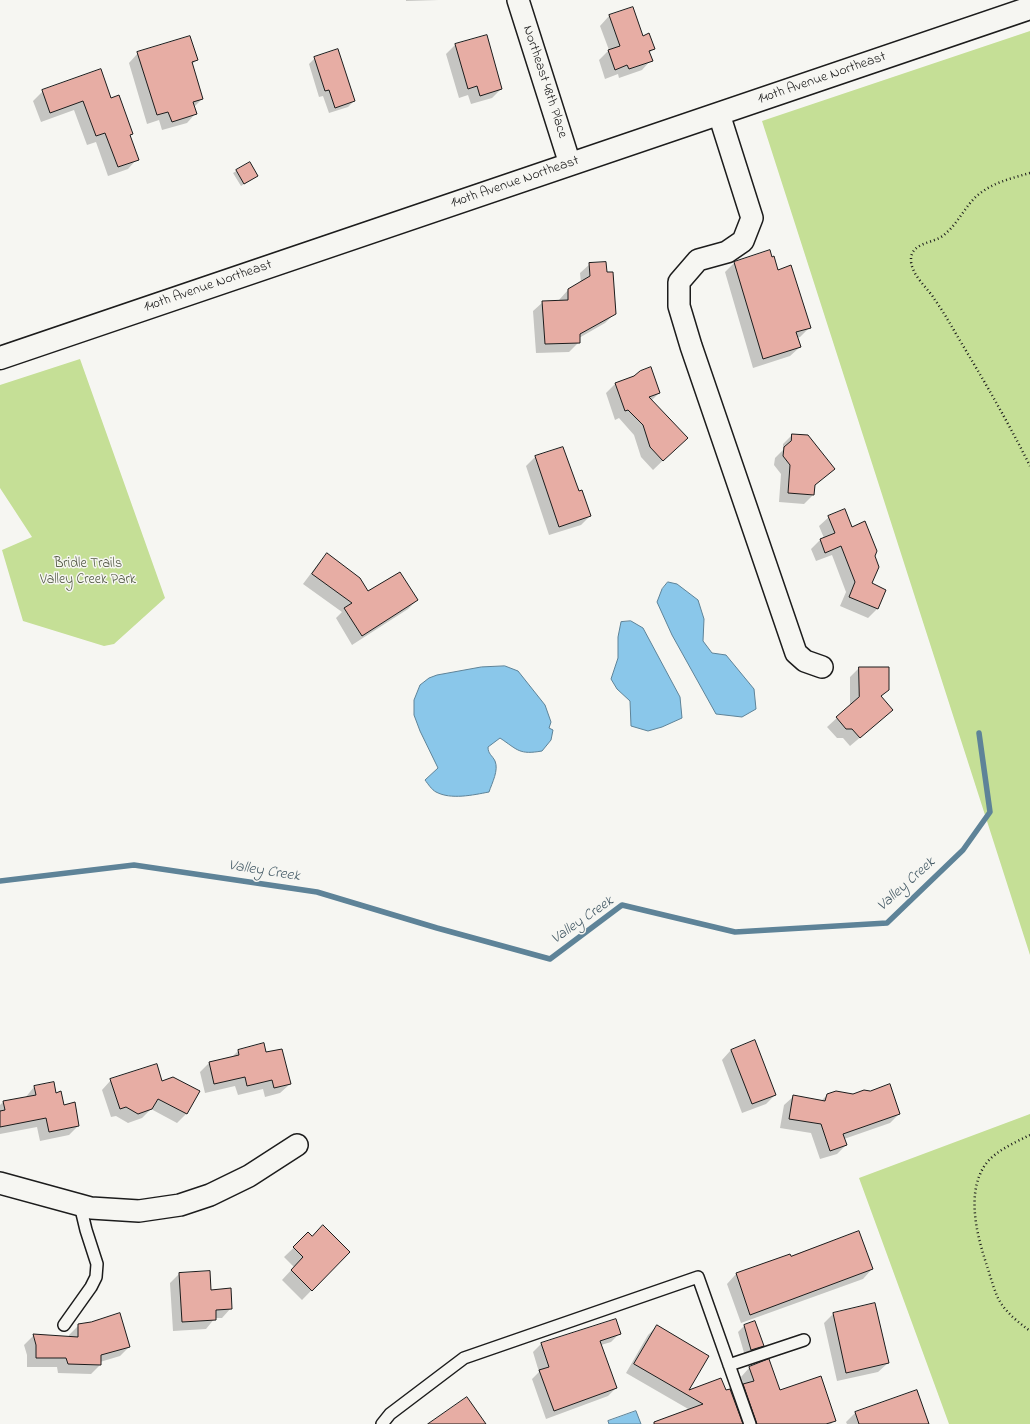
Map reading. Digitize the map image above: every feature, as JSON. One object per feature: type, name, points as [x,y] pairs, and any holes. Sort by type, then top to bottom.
[{"type":"street","name":"Northeast 48th Place","points":[[518,0],[570,164]]},
{"type":"street","name":"140th Avenue Northeast","points":[[0,358],[1030,8]]},
{"type":"street","points":[[719,114],[752,218],[743,241],[726,252],[698,260],[679,282],[679,306],[691,346],[796,653],[805,661],[822,667]]},
{"type":"street","points":[[0,1183],[91,1208],[139,1211],[180,1205],[210,1195],[249,1176],[297,1145]]},
{"type":"lane","points":[[64,1325],[91,1287],[96,1277],[97,1264],[80,1205]]},
{"type":"lane","points":[[382,1424],[390,1414],[464,1358],[698,1277],[750,1424]]},
{"type":"lane","points":[[729,1365],[804,1340]]},
{"type":"path","points":[[1030,173],[1000,181],[987,189],[971,201],[944,235],[921,244],[915,250],[911,261],[916,273],[935,299],[979,372],[1030,466]]},
{"type":"path","points":[[1030,1135],[1001,1151],[989,1160],[984,1166],[976,1184],[975,1198],[975,1215],[980,1243],[998,1298],[1008,1313],[1030,1331]]},
{"type":"green space","points":[[1030,31],[1030,955],[762,121]]},
{"type":"green space","name":"Bridle Trails Valley Creek Park","points":[[80,359],[165,598],[114,644],[104,646],[23,621],[2,550],[32,537],[0,488],[0,385]]},
{"type":"green space","points":[[1030,1114],[1030,1424],[949,1424],[859,1178]]},
{"type":"water","points":[[668,582],[677,584],[698,600],[704,619],[703,641],[712,653],[726,655],[754,689],[756,709],[742,717],[716,714],[672,635],[657,602],[662,589]]},
{"type":"water","points":[[631,621],[643,628],[680,697],[682,718],[662,727],[648,731],[631,726],[630,701],[617,689],[611,679],[618,658],[618,637],[621,622]]},
{"type":"water","points":[[505,666],[518,671],[545,705],[551,722],[549,728],[553,730],[551,740],[542,751],[523,752],[500,738],[488,747],[489,753],[496,765],[495,776],[489,792],[448,796],[436,792],[425,780],[438,768],[414,715],[414,700],[420,685],[429,678],[437,675],[481,667]]},
{"type":"water","points":[[636,1411],[641,1424],[609,1424],[608,1421]]},
{"type":"building","points":[[633,7],[643,36],[649,33],[655,49],[649,51],[653,61],[629,69],[627,65],[615,70],[608,50],[620,46],[609,15]]},
{"type":"building","points":[[487,35],[502,89],[480,96],[477,86],[468,89],[455,44]]},
{"type":"building","points":[[190,36],[198,60],[192,62],[203,99],[193,102],[197,114],[172,122],[168,112],[157,115],[137,52]]},
{"type":"building","points":[[338,49],[355,101],[335,108],[329,90],[325,91],[314,57]]},
{"type":"building","points":[[101,69],[111,98],[119,95],[133,134],[130,135],[139,160],[118,167],[105,133],[96,136],[83,101],[50,113],[42,90]]},
{"type":"building","points":[[250,162],[258,176],[244,184],[236,170]]},
{"type":"building","points":[[770,250],[772,257],[774,256],[778,270],[791,265],[811,328],[796,332],[801,347],[763,359],[734,262]]},
{"type":"building","points":[[606,262],[607,272],[613,272],[616,314],[580,334],[580,343],[545,344],[542,301],[568,300],[568,289],[590,276],[589,263]]},
{"type":"building","points":[[651,367],[660,393],[649,397],[688,438],[663,461],[650,447],[643,425],[628,410],[625,411],[615,383],[634,376],[640,371]]},
{"type":"building","points":[[792,434],[808,435],[835,469],[815,485],[814,495],[788,493],[790,465],[783,456],[784,447],[791,441]]},
{"type":"building","points":[[563,447],[579,491],[582,490],[591,516],[559,527],[535,456]]},
{"type":"building","points":[[845,509],[852,527],[865,521],[877,551],[875,556],[879,567],[872,583],[886,590],[878,609],[849,597],[855,582],[841,546],[825,553],[820,539],[835,533],[828,516]]},
{"type":"building","points":[[327,553],[360,578],[368,591],[400,572],[418,600],[362,636],[344,608],[352,603],[312,574]]},
{"type":"building","points":[[859,667],[889,667],[889,690],[881,696],[893,710],[860,738],[852,729],[846,729],[836,717],[859,697]]},
{"type":"building","points":[[755,1040],[776,1095],[752,1104],[731,1050]]},
{"type":"building","points":[[264,1043],[266,1052],[282,1049],[291,1084],[274,1088],[272,1080],[247,1086],[245,1077],[214,1084],[209,1062],[239,1055],[238,1050]]},
{"type":"building","points":[[157,1064],[162,1081],[173,1077],[200,1091],[187,1114],[158,1099],[152,1109],[138,1114],[126,1107],[120,1109],[110,1079]]},
{"type":"building","points":[[54,1082],[56,1093],[61,1091],[64,1105],[75,1102],[79,1126],[49,1132],[46,1118],[0,1127],[0,1111],[5,1110],[3,1101],[36,1095],[34,1086]]},
{"type":"building","points":[[890,1084],[900,1114],[843,1134],[847,1145],[830,1151],[821,1124],[789,1119],[793,1095],[825,1101],[827,1094],[836,1091],[853,1094],[864,1090],[870,1091]]},
{"type":"building","points":[[323,1225],[350,1252],[312,1291],[291,1270],[303,1257],[293,1247],[308,1232],[312,1236]]},
{"type":"building","points":[[859,1231],[873,1269],[750,1315],[736,1273],[790,1254],[791,1256]]},
{"type":"building","points":[[210,1271],[211,1290],[231,1288],[232,1309],[216,1310],[216,1320],[182,1322],[179,1273]]},
{"type":"building","points":[[875,1303],[889,1363],[846,1373],[833,1313]]},
{"type":"building","points":[[120,1313],[130,1347],[101,1355],[101,1365],[68,1364],[66,1358],[36,1358],[36,1345],[33,1334],[78,1337],[78,1324],[91,1322]]},
{"type":"building","points":[[616,1319],[621,1334],[600,1341],[617,1388],[554,1411],[539,1370],[549,1367],[541,1343]]},
{"type":"building","points":[[755,1321],[764,1346],[751,1350],[744,1325]]},
{"type":"building","points":[[657,1325],[709,1356],[689,1390],[721,1378],[726,1390],[730,1389],[743,1424],[654,1424],[654,1422],[703,1404],[634,1364]]},
{"type":"building","points":[[769,1359],[780,1390],[821,1376],[836,1421],[826,1424],[757,1424],[743,1384],[754,1381],[749,1367]]},
{"type":"building","points":[[917,1390],[929,1424],[859,1424],[855,1412]]},
{"type":"building","points":[[467,1397],[486,1424],[428,1424]]},
{"type":"waterway","name":"Valley Creek","points":[[0,881],[134,865],[317,892],[437,928],[550,959],[622,905],[735,932],[887,923],[963,850],[990,812],[979,733]]}]
